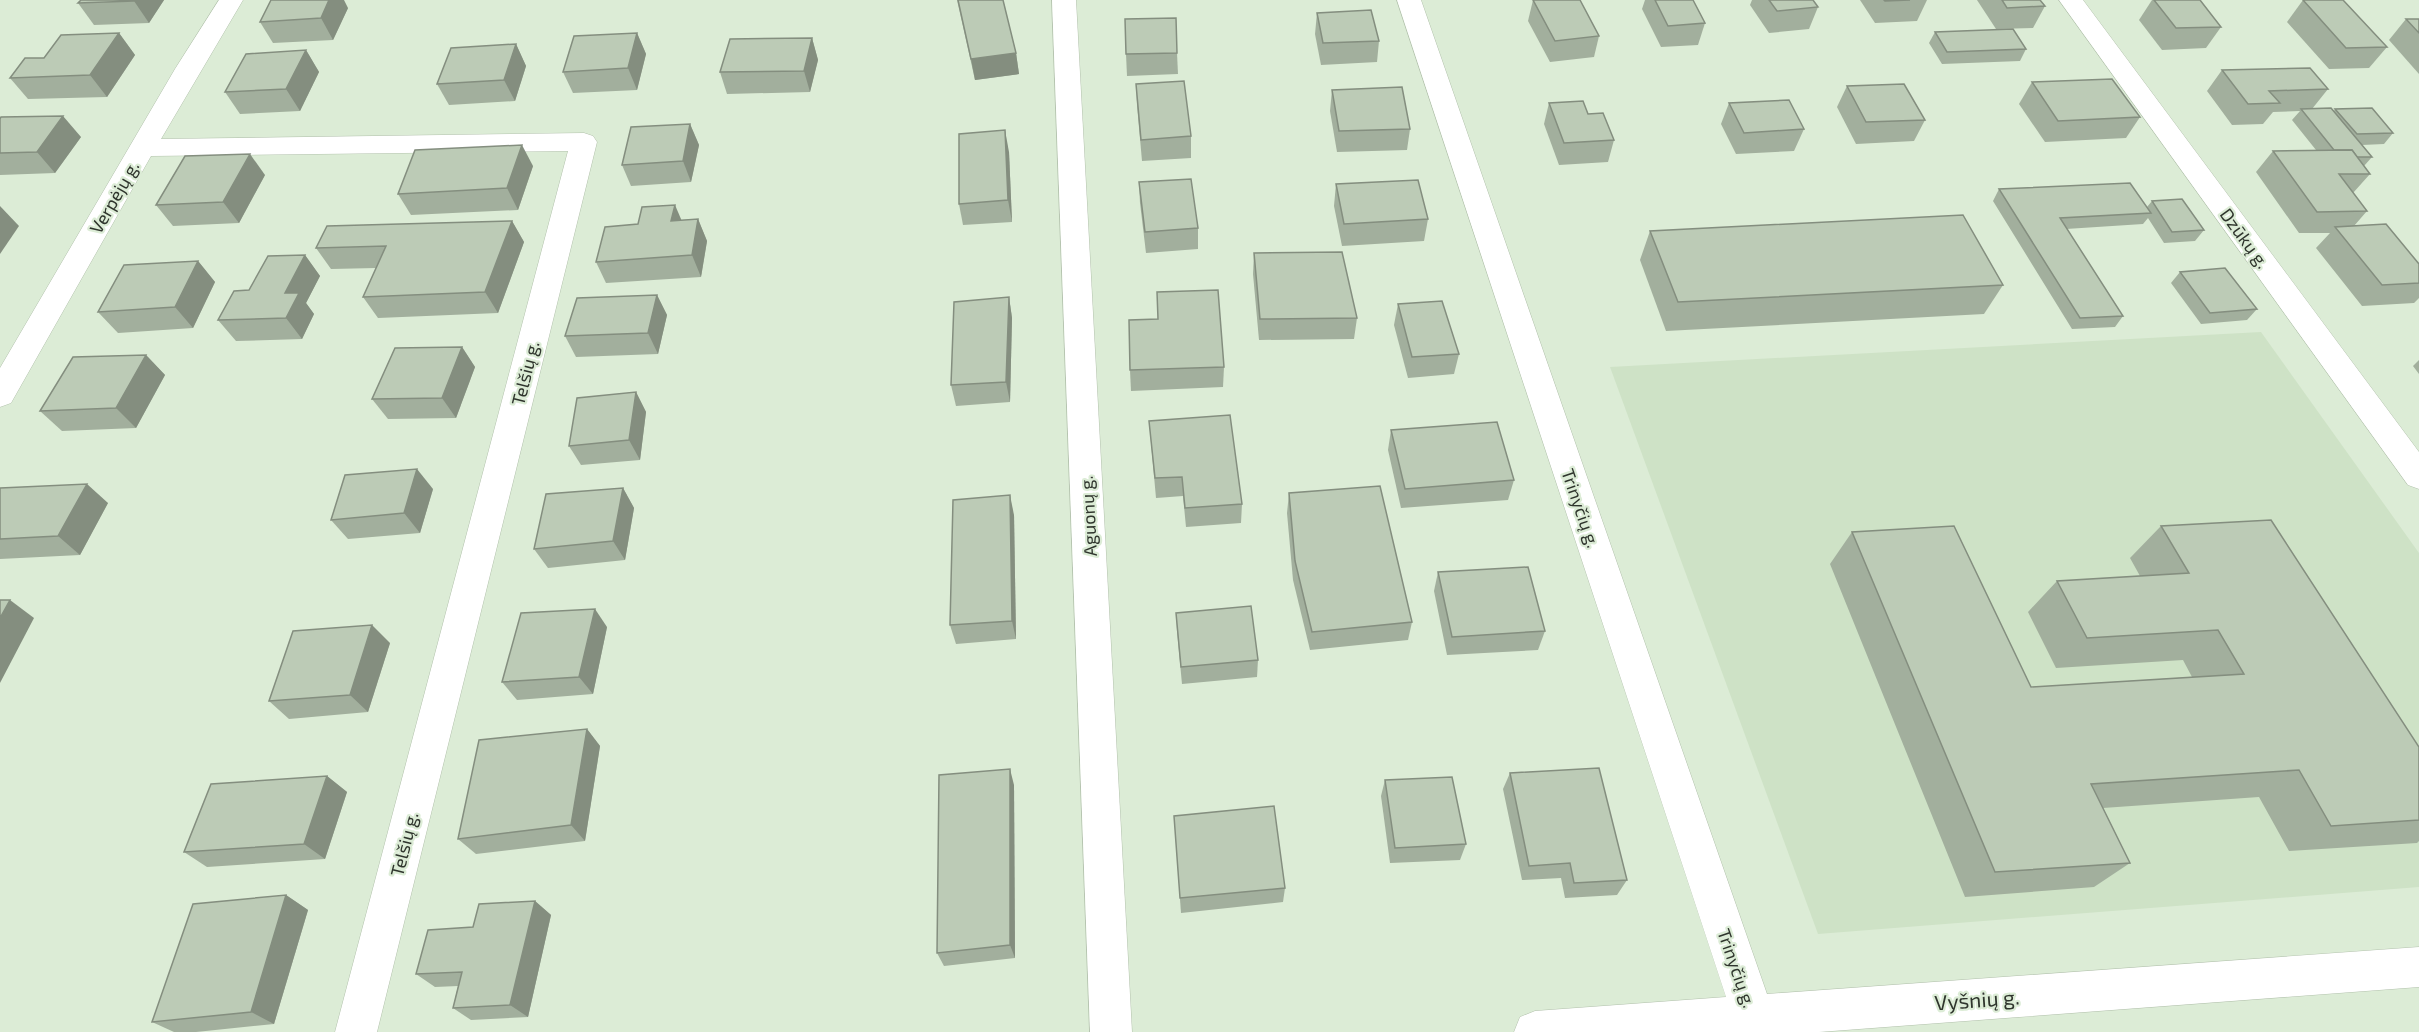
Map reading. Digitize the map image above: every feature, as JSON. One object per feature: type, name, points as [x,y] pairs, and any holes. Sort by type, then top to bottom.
[{"type":"street","name":"Verpėjų g.","points":[[0,395],[142,148],[231,0]]},
{"type":"street","name":"Aguonų g.","points":[[1064,0],[1111,1032]]},
{"type":"street","name":"Trinyčių g.","points":[[1409,0],[1753,1016]]},
{"type":"street","name":"Dzūkų g.","points":[[2071,0],[2419,476]]},
{"type":"street","name":"Telšių g.","points":[[142,148],[584,142],[356,1032]]},
{"type":"street","name":"Vyšnių g.","points":[[1535,1032],[2419,967]]},
{"type":"shaded area","points":[[2261,332],[2419,553],[2419,887],[1818,934],[1610,367]]},
{"type":"building","points":[[81,0],[134,0],[134,1],[78,3]]},
{"type":"building","points":[[271,0],[329,0],[321,18],[260,22]]},
{"type":"building","points":[[958,0],[1003,0],[1016,53],[971,59]]},
{"type":"building","points":[[1533,0],[1580,0],[1599,36],[1555,41]]},
{"type":"building","points":[[1655,0],[1693,0],[1705,23],[1668,26]]},
{"type":"building","points":[[1769,0],[1813,0],[1818,7],[1777,11]]},
{"type":"building","points":[[2002,0],[2040,0],[2045,6],[2007,8]]},
{"type":"building","points":[[2154,0],[2200,0],[2221,27],[2176,28]]},
{"type":"building","points":[[2303,0],[2343,0],[2387,47],[2346,48]]},
{"type":"building","points":[[1371,10],[1379,41],[1323,43],[1317,13]]},
{"type":"building","points":[[1176,18],[1177,53],[1126,54],[1125,19]]},
{"type":"building","points":[[2406,19],[2419,19],[2419,33]]},
{"type":"building","points":[[2013,29],[2026,49],[1947,52],[1935,32]]},
{"type":"building","points":[[119,33],[90,75],[10,78],[25,58],[44,58],[61,35]]},
{"type":"building","points":[[637,33],[628,68],[563,72],[574,36]]},
{"type":"building","points":[[812,38],[804,71],[720,72],[730,39]]},
{"type":"building","points":[[516,44],[504,80],[437,84],[451,48]]},
{"type":"building","points":[[306,50],[286,89],[225,92],[246,54]]},
{"type":"building","points":[[2310,68],[2328,89],[2269,91],[2280,103],[2248,104],[2222,70]]},
{"type":"building","points":[[2112,79],[2140,117],[2058,121],[2032,82]]},
{"type":"building","points":[[1184,81],[1191,136],[1141,140],[1136,84]]},
{"type":"building","points":[[1904,84],[1925,120],[1866,122],[1847,86]]},
{"type":"building","points":[[1402,87],[1410,129],[1339,131],[1332,90]]},
{"type":"building","points":[[1789,100],[1804,129],[1744,133],[1729,103]]},
{"type":"building","points":[[1583,101],[1588,114],[1603,113],[1614,140],[1564,143],[1549,103]]},
{"type":"building","points":[[2331,108],[2372,157],[2357,157],[2352,150],[2334,150],[2301,109]]},
{"type":"building","points":[[2372,108],[2393,133],[2357,134],[2335,109]]},
{"type":"building","points":[[63,116],[37,152],[0,153],[1,117]]},
{"type":"building","points":[[690,124],[683,161],[622,165],[631,127]]},
{"type":"building","points":[[1005,130],[1008,200],[959,204],[959,134]]},
{"type":"building","points":[[522,145],[507,188],[398,194],[415,150]]},
{"type":"building","points":[[2352,150],[2370,174],[2339,174],[2367,211],[2317,212],[2273,151]]},
{"type":"building","points":[[250,154],[223,202],[156,205],[185,156]]},
{"type":"building","points":[[1191,179],[1198,228],[1145,232],[1139,182]]},
{"type":"building","points":[[1418,180],[1428,219],[1344,224],[1336,184]]},
{"type":"building","points":[[2130,183],[2151,213],[2060,218],[2123,316],[2080,318],[1999,189]]},
{"type":"building","points":[[2182,199],[2204,230],[2172,232],[2152,201]]},
{"type":"building","points":[[675,205],[671,221],[698,219],[692,255],[596,262],[605,227],[638,224],[642,207]]},
{"type":"building","points":[[1963,215],[2003,285],[1678,302],[1650,231]]},
{"type":"building","points":[[512,221],[485,292],[363,297],[386,246],[316,248],[327,226]]},
{"type":"building","points":[[2386,224],[2419,264],[2419,283],[2382,285],[2335,227]]},
{"type":"building","points":[[1342,252],[1357,318],[1260,319],[1254,253]]},
{"type":"building","points":[[305,255],[285,293],[299,293],[286,318],[218,320],[234,291],[249,290],[268,256]]},
{"type":"building","points":[[198,261],[175,307],[98,312],[124,265]]},
{"type":"building","points":[[2225,268],[2257,309],[2210,313],[2180,272]]},
{"type":"building","points":[[1218,290],[1224,367],[1130,370],[1129,320],[1158,319],[1157,292]]},
{"type":"building","points":[[657,295],[648,333],[565,336],[577,298]]},
{"type":"building","points":[[1009,297],[1006,382],[951,385],[954,302]]},
{"type":"building","points":[[1442,301],[1459,354],[1412,357],[1398,304]]},
{"type":"building","points":[[462,347],[442,398],[372,399],[395,348]]},
{"type":"building","points":[[146,355],[116,408],[40,411],[73,357]]},
{"type":"building","points":[[636,392],[629,440],[569,446],[577,398]]},
{"type":"building","points":[[1230,415],[1242,504],[1185,508],[1182,477],[1155,478],[1149,421]]},
{"type":"building","points":[[1497,422],[1514,480],[1405,489],[1391,430]]},
{"type":"building","points":[[417,469],[404,513],[331,520],[345,475]]},
{"type":"building","points":[[87,484],[58,536],[0,539],[0,488]]},
{"type":"building","points":[[1380,486],[1412,622],[1312,632],[1295,561],[1289,493]]},
{"type":"building","points":[[623,488],[613,541],[534,549],[546,494]]},
{"type":"building","points":[[1010,495],[1012,621],[950,625],[953,500]]},
{"type":"building","points":[[2271,520],[2419,747],[2419,820],[2331,826],[2299,770],[2091,784],[2130,863],[1995,872],[1852,532],[1954,526],[2031,687],[2244,674],[2218,630],[2087,638],[2057,581],[2189,573],[2161,526]]},
{"type":"building","points":[[1528,567],[1545,631],[1452,637],[1438,572]]},
{"type":"building","points":[[0,600],[10,600],[0,618]]},
{"type":"building","points":[[1251,606],[1258,660],[1181,667],[1176,613]]},
{"type":"building","points":[[595,609],[579,677],[502,682],[521,613]]},
{"type":"building","points":[[372,625],[350,695],[269,701],[293,631]]},
{"type":"building","points":[[587,729],[571,825],[458,839],[479,740]]},
{"type":"building","points":[[1599,768],[1627,880],[1574,883],[1570,863],[1529,866],[1510,773]]},
{"type":"building","points":[[1010,769],[1010,945],[937,953],[939,775]]},
{"type":"building","points":[[327,776],[304,844],[184,852],[211,784]]},
{"type":"building","points":[[1452,777],[1466,844],[1395,848],[1385,780]]},
{"type":"building","points":[[1274,806],[1285,888],[1180,898],[1174,816]]},
{"type":"building","points":[[286,895],[251,1012],[152,1022],[193,904]]},
{"type":"building","points":[[535,901],[510,1005],[453,1008],[462,972],[416,974],[428,930],[473,927],[479,904]]}]
